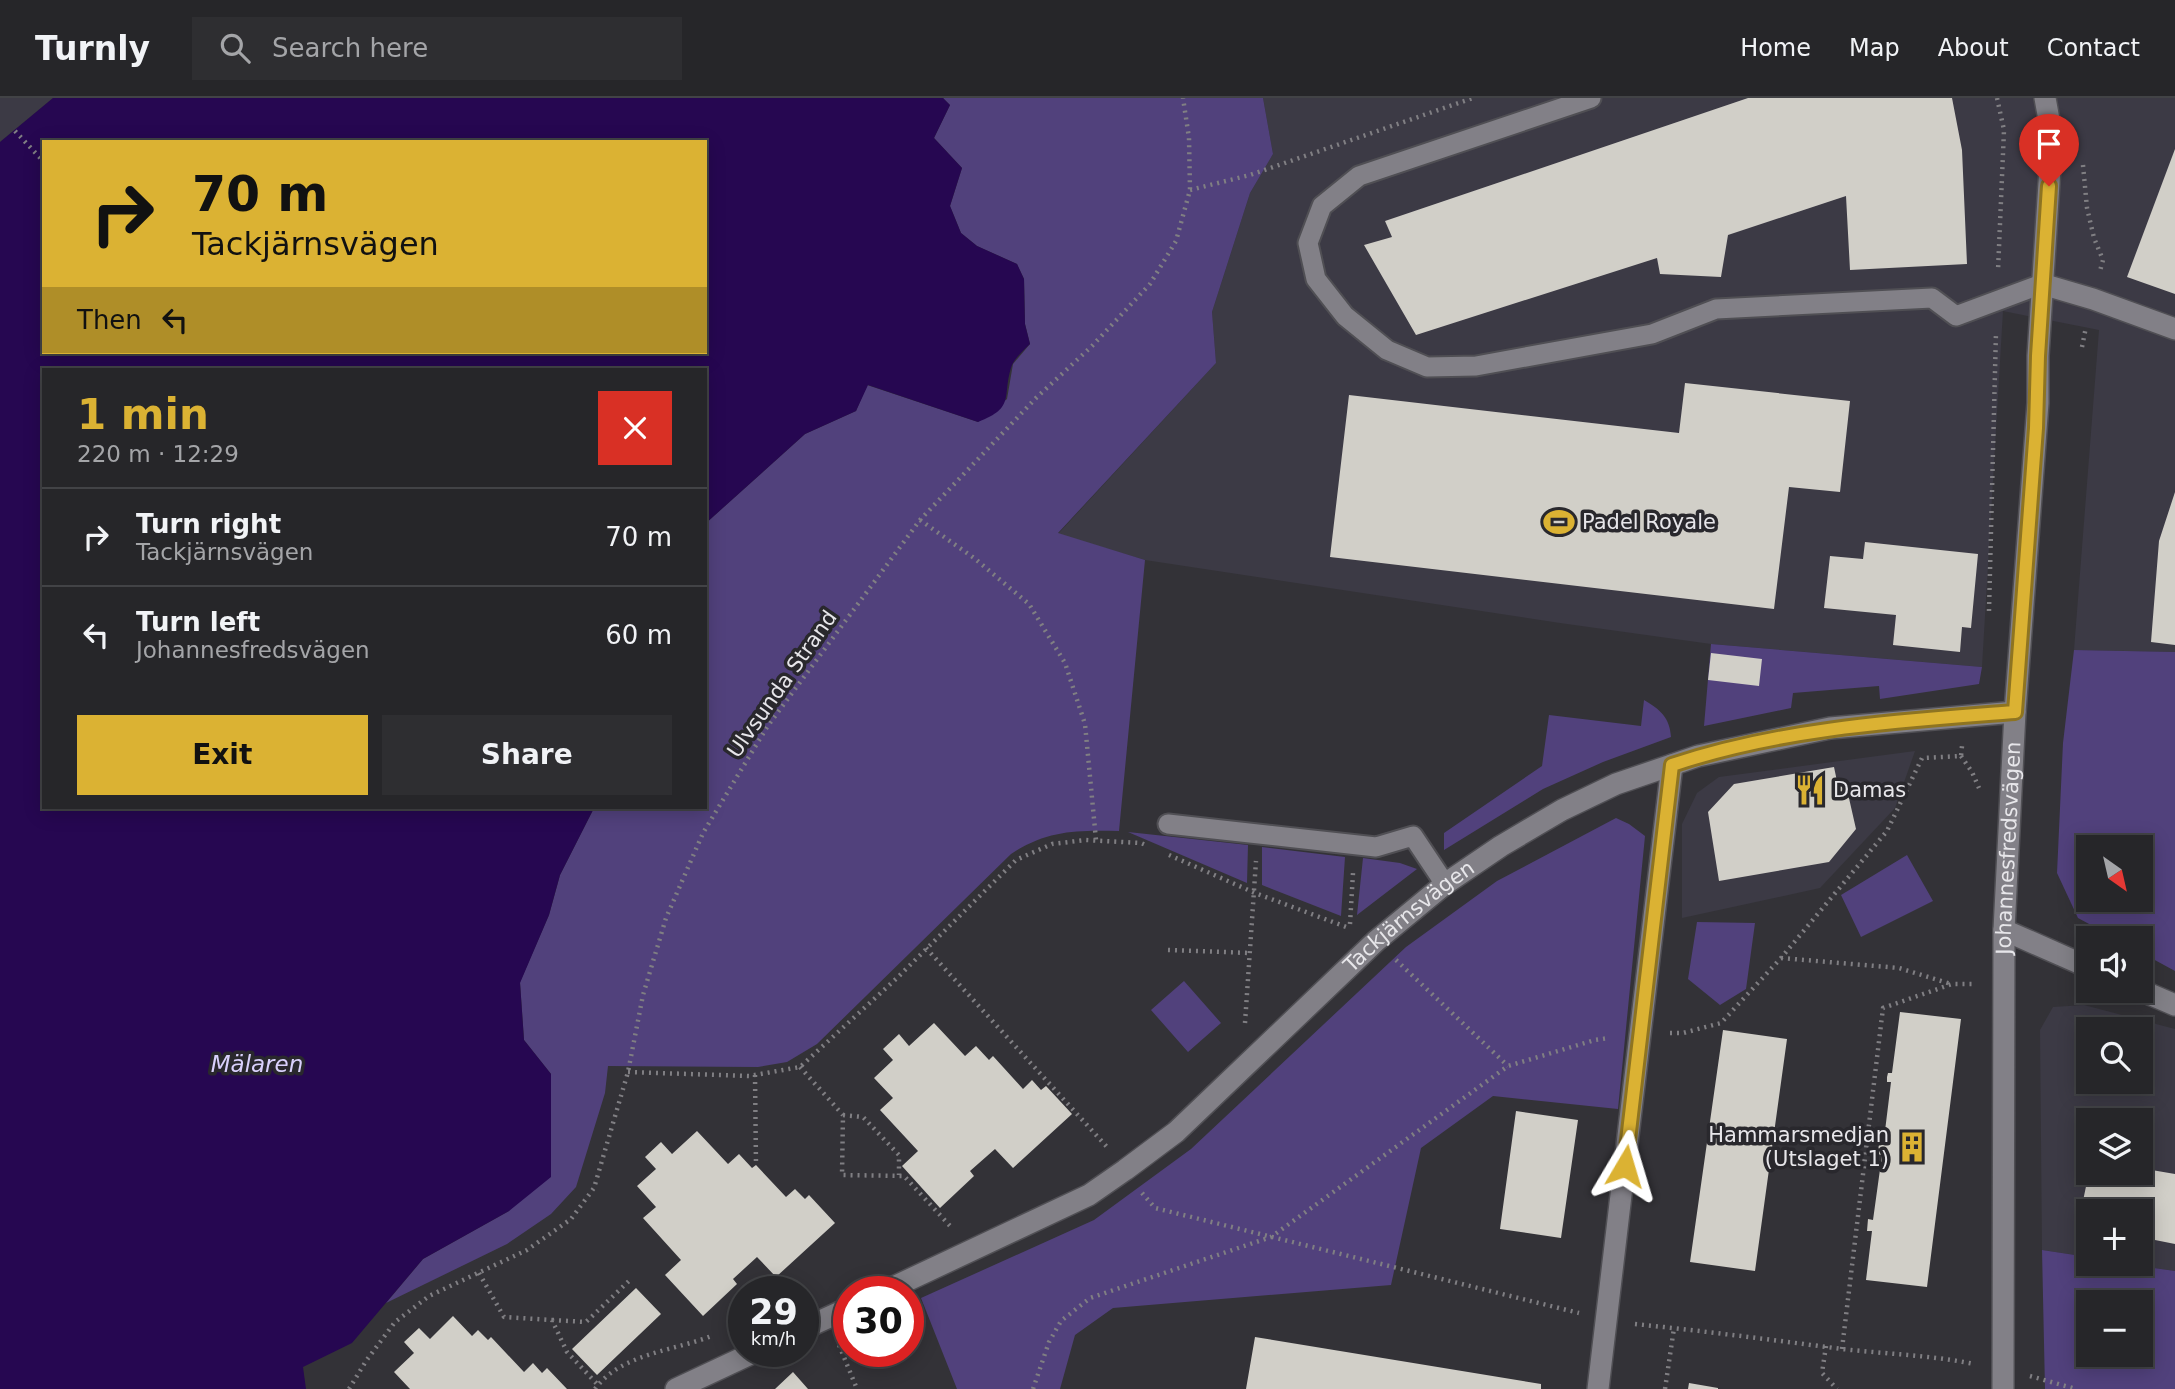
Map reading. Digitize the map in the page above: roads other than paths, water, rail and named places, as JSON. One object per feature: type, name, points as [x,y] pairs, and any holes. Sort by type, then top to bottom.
[{"type":"street","name":"Johannesfredsvägen","points":[[2003,1379],[2004,930],[2015,712],[2035,444],[2052,136],[2045,98]]},
{"type":"street","points":[[2042,284],[2093,299],[2175,329]]},
{"type":"street","name":"Tackjärnsvägen","points":[[917,1276],[1089,1195],[1125,1170],[1176,1132],[1376,941],[1445,884],[1501,846],[1562,810],[1616,785],[1698,756],[1830,728],[2015,712]]},
{"type":"street","points":[[1598,1389],[1672,765]]},
{"type":"street","points":[[2004,930],[2076,962]]},
{"type":"street","points":[[2153,996],[2175,1005]]},
{"type":"street","points":[[676,1389],[728,1365]]},
{"type":"lane","points":[[1591,98],[1359,176],[1322,206],[1308,243],[1317,279],[1345,316],[1387,350],[1427,367],[1476,366],[1652,334],[1716,309],[1932,298],[1956,316],[2042,284]]},
{"type":"lane","points":[[1168,824],[1376,847],[1413,836],[1445,884]]},
{"type":"water","name":"Mälaren","points":[[53,98],[943,98],[950,105],[934,138],[962,168],[950,206],[961,233],[977,246],[1017,264],[1024,279],[1025,324],[1030,344],[1012,365],[1003,406],[990,417],[978,422],[868,385],[856,411],[805,434],[707,522],[707,368],[42,368],[42,809],[593,810],[560,875],[549,915],[520,983],[524,1040],[551,1074],[551,1177],[509,1211],[423,1259],[352,1343],[303,1367],[306,1389],[0,1389],[0,142]]},
{"type":"place","name":"Padel Royale","points":[[1559,522]]},
{"type":"place","name":"Damas","points":[[1810,790]]},
{"type":"place","name":"Hammarsmedjan (Utslaget 1)","points":[[1912,1147]]}]
